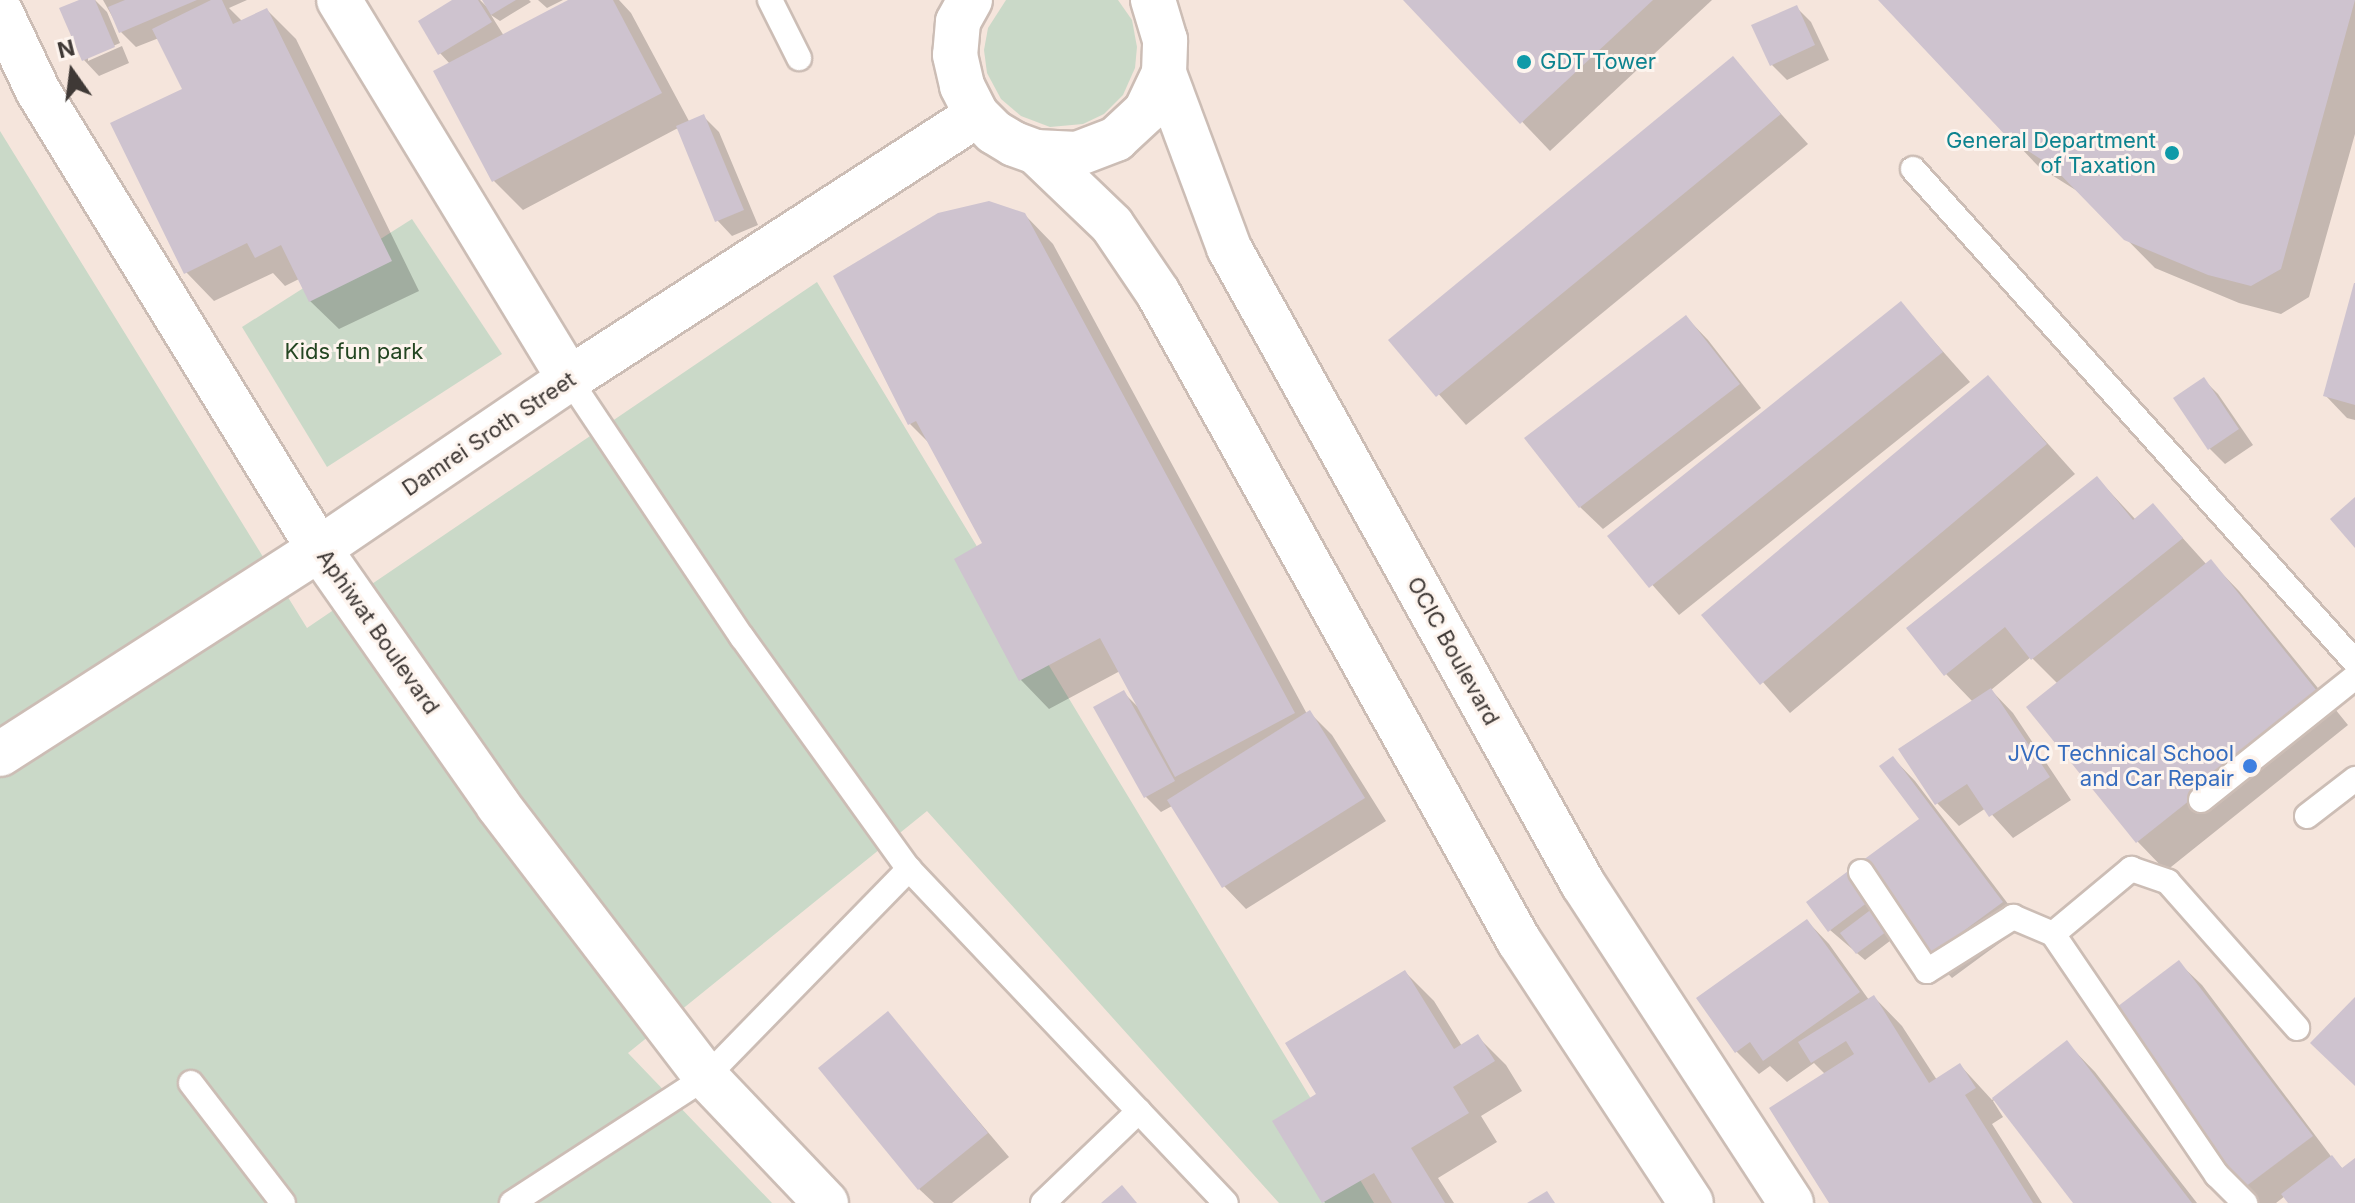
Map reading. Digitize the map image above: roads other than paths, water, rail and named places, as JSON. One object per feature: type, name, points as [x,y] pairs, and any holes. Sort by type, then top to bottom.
[{"type":"street","points":[[339,0],[569,379]]},
{"type":"street","points":[[1036,152],[1077,154],[1116,139],[1146,111],[1164,73],[1165,40],[1153,0]]},
{"type":"street","points":[[959,7],[955,55],[962,86],[977,115],[994,132],[1036,152],[1112,225],[1158,293],[1519,941],[1691,1203]]},
{"type":"street","name":"Aphiwat Boulevard","points":[[0,11],[38,91],[319,549],[498,805],[706,1077],[826,1203]]},
{"type":"street","name":"OCIC Boulevard","points":[[1164,73],[1229,248],[1583,884],[1791,1203]]},
{"type":"street","name":"Damrei Sroth Street","points":[[0,754],[319,549],[569,379],[977,115]]},
{"type":"lane","points":[[770,0],[799,58]]},
{"type":"lane","points":[[1913,169],[2355,662]]},
{"type":"lane","points":[[569,379],[742,637],[909,869],[1226,1203]]},
{"type":"lane","points":[[2201,800],[2355,677]]},
{"type":"lane","points":[[2307,816],[2355,779]]},
{"type":"lane","points":[[512,1203],[706,1077],[909,869]]},
{"type":"lane","points":[[2053,934],[2131,869],[2168,882],[2297,1028]]},
{"type":"lane","points":[[1861,872],[1927,971],[2013,917],[2053,934],[2217,1175],[2245,1203]]},
{"type":"lane","points":[[191,1083],[283,1203]]},
{"type":"lane","points":[[1043,1203],[1139,1111]]},
{"type":"place","name":"GDT Tower","points":[[1524,62]]},
{"type":"place","name":"General Department of Taxation","points":[[2172,153]]},
{"type":"place","name":"JVC Technical School and Car Repair","points":[[2250,766]]},
{"type":"park label","name":"Kids fun park","points":[[354,352]]}]
